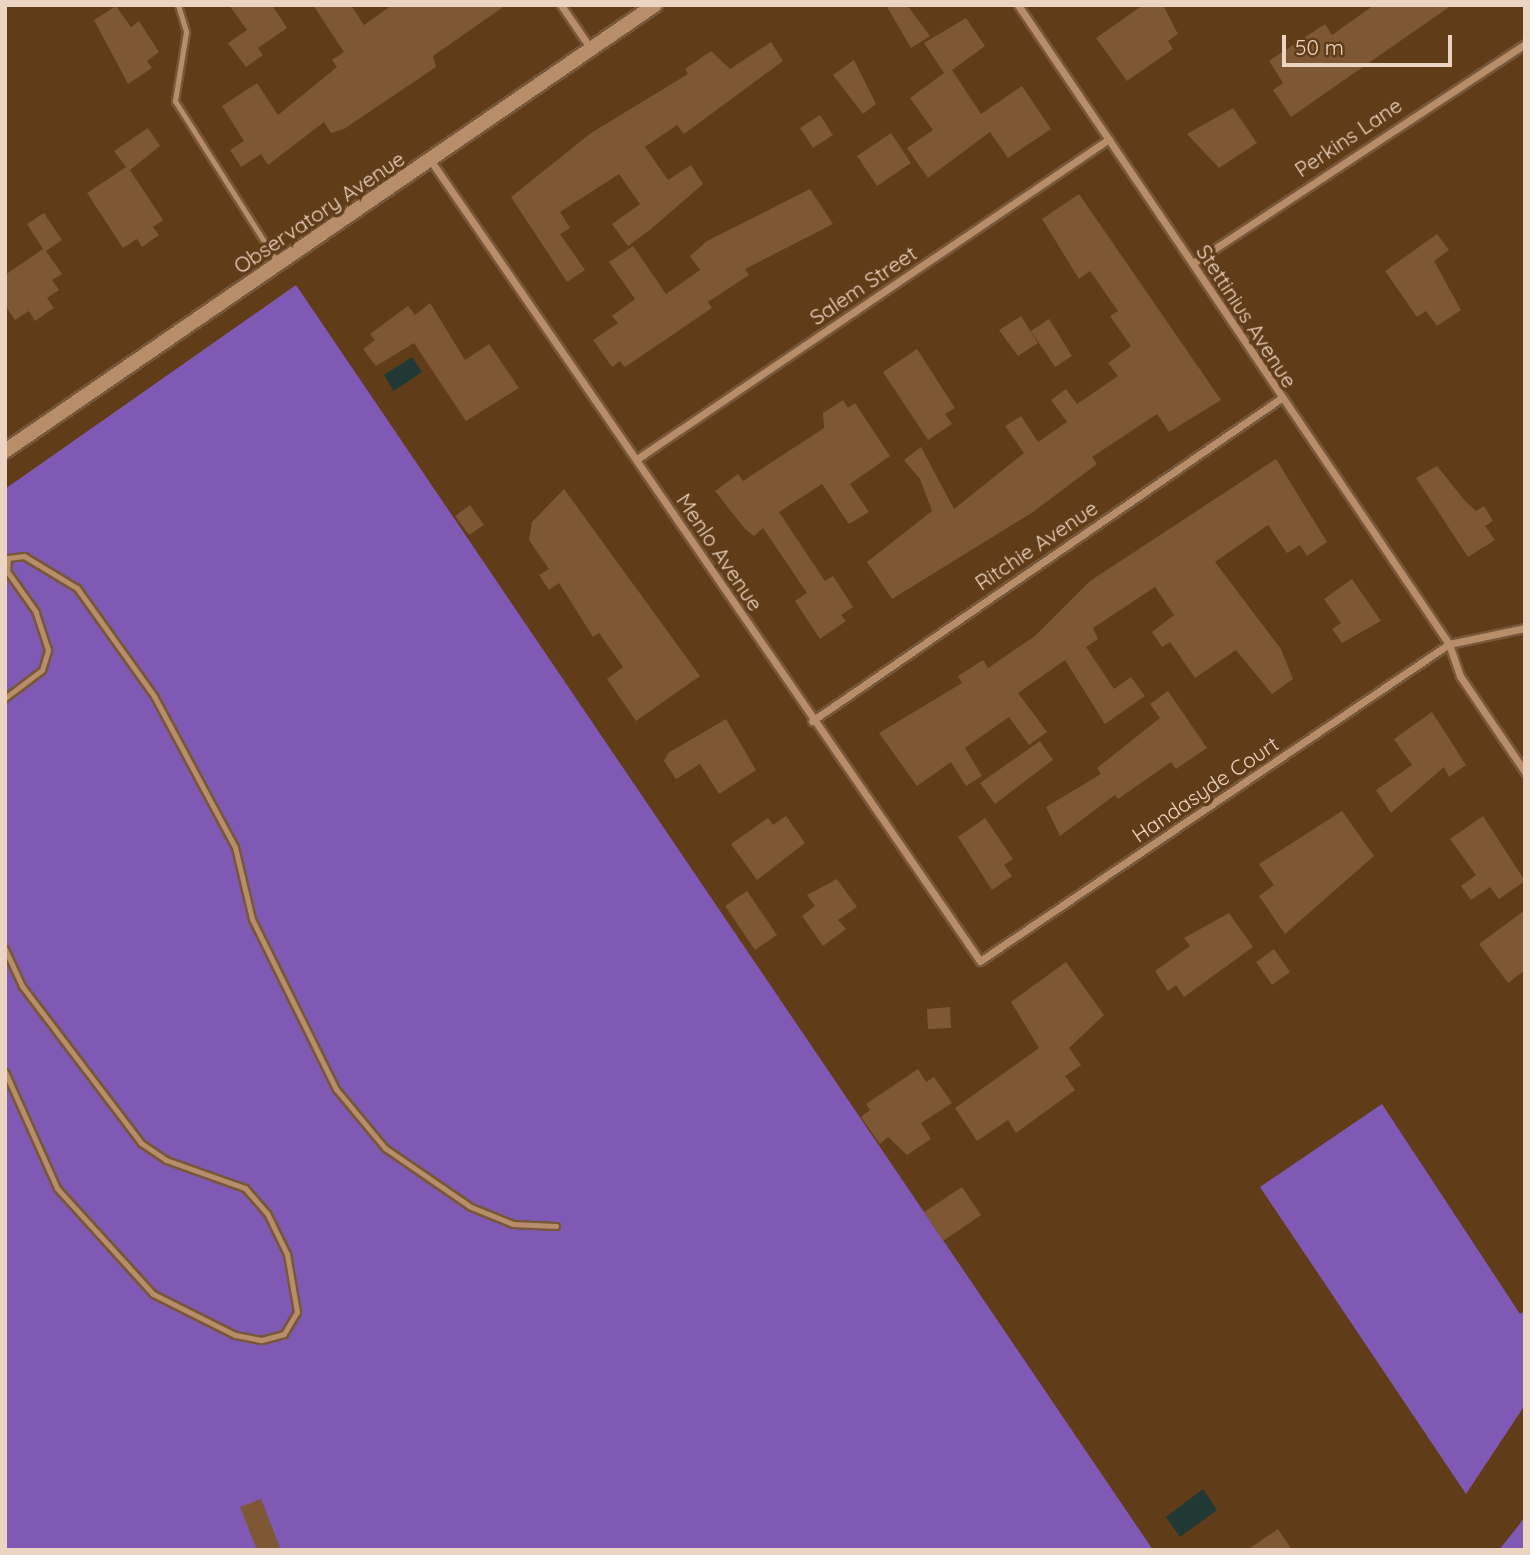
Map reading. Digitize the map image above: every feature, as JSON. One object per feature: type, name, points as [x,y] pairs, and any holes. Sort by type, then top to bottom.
[{"type":"street","points":[[561,5],[591,49]]},
{"type":"street","name":"Observatory Avenue","points":[[5,451],[280,266],[655,5]]},
{"type":"street","name":"Stettinius Avenue","points":[[1018,5],[1193,264],[1280,399],[1449,644],[1460,676],[1525,772]]},
{"type":"street","name":"Perkins Lane","points":[[1193,264],[1525,44]]},
{"type":"street","name":"Salem Street","points":[[637,459],[1109,139]]},
{"type":"street","name":"Menlo Avenue","points":[[431,161],[637,459],[812,721],[980,961]]},
{"type":"street","name":"Ritchie Avenue","points":[[812,721],[1280,399]]},
{"type":"street","points":[[1449,644],[1525,628]]},
{"type":"street","name":"Handasyde Court","points":[[980,961],[1449,644]]},
{"type":"lane","points":[[178,5],[186,32],[174,101],[280,266]]},
{"type":"lane","points":[[5,698],[42,670],[48,650],[36,612],[7,571],[8,558],[24,556],[77,588],[154,696],[235,847],[252,919],[336,1089],[385,1148],[471,1207],[513,1224],[556,1226]]},
{"type":"lane","points":[[5,949],[22,986],[141,1143],[166,1160],[245,1188],[267,1213],[287,1254],[297,1312],[284,1334],[261,1340],[235,1335],[153,1294],[57,1188],[5,1072]]},
{"type":"shaded area","points":[[296,285],[1153,1550],[5,1550],[5,489]]},
{"type":"shaded area","points":[[1382,1104],[1520,1314],[1525,1311],[1525,1405],[1466,1494],[1260,1187]]},
{"type":"shaded area","points":[[1525,1516],[1525,1550],[1499,1550],[1519,1525]]},
{"type":"water","points":[[412,357],[422,372],[394,391],[384,375]]},
{"type":"water","points":[[1203,1489],[1217,1510],[1180,1537],[1166,1517]]},
{"type":"building","points":[[229,5],[272,5],[287,28],[258,48],[263,55],[246,67],[228,43],[247,30]]},
{"type":"building","points":[[313,5],[351,5],[364,25],[392,5],[506,5],[433,56],[436,67],[344,129],[331,133],[324,122],[268,165],[261,154],[241,167],[230,150],[244,141],[222,106],[257,83],[278,115],[337,67],[332,60],[344,52]]},
{"type":"building","points":[[886,5],[907,5],[930,36],[911,48]]},
{"type":"building","points":[[1143,5],[1163,5],[1178,34],[1168,41],[1173,49],[1127,81],[1096,38]]},
{"type":"building","points":[[1374,5],[1452,5],[1291,117],[1273,90],[1283,83],[1269,61],[1325,24],[1332,35]]},
{"type":"building","points":[[116,6],[131,27],[139,21],[159,52],[147,61],[152,68],[128,84],[94,20]]},
{"type":"building","points":[[966,18],[985,46],[952,70],[981,114],[1022,86],[1051,129],[1008,158],[990,132],[928,178],[907,148],[933,130],[910,98],[944,73],[924,43]]},
{"type":"building","points":[[771,42],[783,61],[684,134],[677,125],[645,147],[668,180],[691,165],[703,184],[651,229],[628,246],[612,224],[640,204],[619,174],[560,212],[570,228],[560,234],[585,270],[567,282],[511,197],[591,133],[688,74],[685,69],[711,51],[730,69]]},
{"type":"building","points":[[854,60],[876,104],[863,114],[833,75]]},
{"type":"building","points":[[1233,108],[1257,143],[1219,168],[1187,134]]},
{"type":"building","points":[[820,115],[833,135],[813,148],[800,128]]},
{"type":"building","points":[[148,128],[160,146],[130,170],[163,220],[153,227],[159,235],[142,247],[137,239],[123,248],[87,193],[126,167],[114,151]]},
{"type":"building","points":[[891,133],[911,163],[877,186],[857,156]]},
{"type":"building","points":[[810,189],[833,224],[745,269],[749,275],[708,302],[712,308],[625,367],[620,361],[612,367],[593,340],[618,323],[612,316],[635,299],[609,262],[633,246],[666,294],[700,270],[690,256],[707,241]]},
{"type":"building","points":[[1079,194],[1221,400],[1169,432],[1157,414],[1092,457],[1097,464],[1033,512],[892,599],[867,562],[932,511],[920,479],[904,460],[921,447],[954,509],[1024,453],[1005,426],[1021,416],[1038,442],[1067,422],[1051,400],[1066,389],[1077,404],[1118,376],[1108,363],[1131,346],[1110,316],[1118,311],[1090,271],[1079,279],[1042,219]]},
{"type":"building","points":[[44,213],[62,240],[46,251],[62,274],[52,280],[59,290],[47,298],[54,308],[35,321],[29,311],[15,320],[5,305],[5,275],[43,249],[27,224]]},
{"type":"building","points":[[1437,234],[1449,250],[1434,261],[1461,310],[1437,326],[1426,311],[1417,317],[1385,271]]},
{"type":"building","points":[[430,303],[465,360],[489,344],[519,388],[466,421],[414,343],[376,366],[363,349],[375,340],[370,334],[408,306],[415,315]]},
{"type":"building","points":[[1021,316],[1038,343],[1018,356],[999,330]]},
{"type":"building","points":[[1049,319],[1072,356],[1055,367],[1031,331]]},
{"type":"building","points":[[917,349],[955,408],[945,414],[952,424],[928,440],[883,372]]},
{"type":"building","points":[[843,400],[848,408],[855,403],[890,456],[850,484],[869,512],[849,524],[822,484],[779,512],[825,581],[833,576],[853,607],[841,615],[846,621],[820,639],[795,601],[807,593],[763,528],[754,536],[745,529],[715,491],[738,474],[743,481],[824,428],[823,413]]},
{"type":"building","points":[[1276,459],[1327,542],[1307,556],[1300,545],[1287,553],[1268,525],[1215,562],[1281,649],[1293,679],[1272,694],[1236,650],[1195,678],[1170,642],[1162,647],[1152,632],[1174,615],[1155,587],[1093,628],[1098,639],[1086,647],[1114,689],[1131,677],[1145,696],[1105,724],[1065,660],[1018,693],[1047,732],[1029,745],[1009,717],[965,748],[982,776],[966,786],[951,762],[917,786],[879,733],[962,683],[958,676],[983,660],[988,668],[1035,636],[1090,581]]},
{"type":"building","points":[[1437,466],[1465,501],[1476,511],[1484,506],[1493,521],[1485,526],[1495,540],[1468,557],[1416,478]]},
{"type":"building","points":[[564,489],[700,676],[636,721],[607,679],[623,667],[599,633],[593,637],[559,583],[549,590],[539,575],[549,569],[529,540],[532,522]]},
{"type":"building","points":[[470,505],[484,525],[469,535],[455,516]]},
{"type":"building","points":[[1352,579],[1381,621],[1342,643],[1332,629],[1341,623],[1324,599]]},
{"type":"building","points":[[1168,691],[1207,748],[1176,769],[1171,762],[1118,799],[1115,795],[1060,836],[1046,807],[1101,774],[1097,768],[1160,718],[1150,704]]},
{"type":"building","points":[[1432,712],[1466,765],[1449,777],[1444,767],[1391,813],[1376,790],[1412,765],[1394,739]]},
{"type":"building","points":[[726,719],[756,770],[719,794],[700,764],[676,779],[664,761],[668,753]]},
{"type":"building","points":[[1040,741],[1053,760],[995,804],[980,783]]},
{"type":"building","points":[[1342,811],[1374,856],[1285,934],[1259,896],[1274,885],[1259,864]]},
{"type":"building","points":[[786,816],[805,843],[757,880],[731,844],[768,818],[773,825]]},
{"type":"building","points":[[1483,816],[1525,881],[1499,899],[1490,887],[1471,900],[1461,886],[1476,875],[1450,839]]},
{"type":"building","points":[[985,818],[1013,859],[1004,865],[1012,876],[992,890],[958,837]]},
{"type":"building","points":[[837,879],[857,907],[838,920],[846,929],[823,946],[802,916],[815,906],[807,895]]},
{"type":"building","points":[[747,891],[777,935],[755,950],[725,906]]},
{"type":"building","points":[[1525,910],[1525,970],[1508,983],[1479,944]]},
{"type":"building","points":[[1229,913],[1253,947],[1184,997],[1176,985],[1168,991],[1155,971],[1190,946],[1184,938]]},
{"type":"building","points":[[1274,949],[1290,972],[1272,985],[1256,962]]},
{"type":"building","points":[[1066,962],[1104,1015],[1069,1048],[1081,1065],[1065,1076],[1075,1090],[1016,1133],[1008,1120],[977,1141],[955,1108],[1039,1048],[1011,1002]]},
{"type":"building","points":[[950,1007],[951,1028],[928,1029],[927,1009]]},
{"type":"building","points":[[918,1069],[926,1082],[934,1077],[952,1103],[921,1123],[931,1139],[907,1155],[888,1137],[880,1144],[861,1117],[870,1110],[866,1104]]},
{"type":"building","points":[[962,1187],[981,1215],[943,1241],[924,1212]]},
{"type":"building","points":[[261,1499],[281,1550],[257,1550],[240,1507]]},
{"type":"building","points":[[1278,1529],[1292,1550],[1247,1550]]}]
